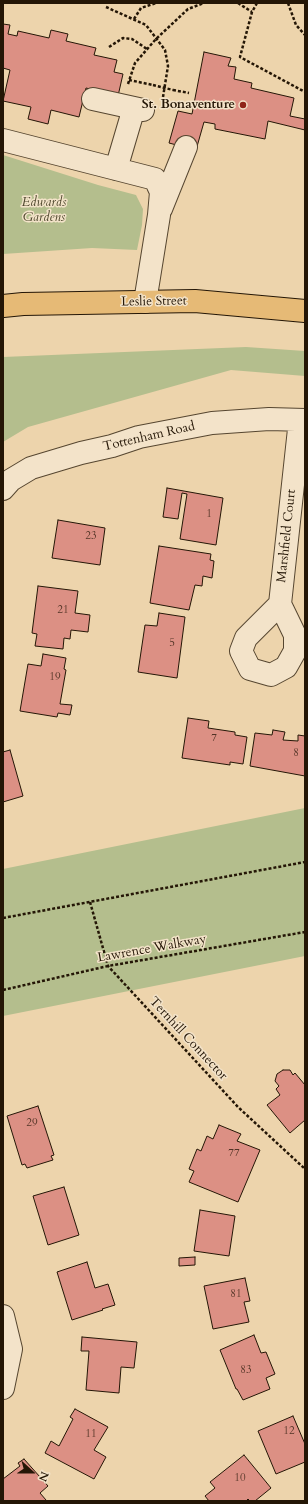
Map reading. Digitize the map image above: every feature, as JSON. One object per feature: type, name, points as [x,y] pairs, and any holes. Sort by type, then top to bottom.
[{"type":"main road","name":"Leslie Street","points":[[3,306],[23,304],[195,301],[305,311]]},
{"type":"street","points":[[93,99],[146,107],[116,169]]},
{"type":"street","points":[[3,140],[155,179],[161,192],[159,215],[145,302]]},
{"type":"street","points":[[159,215],[186,147]]},
{"type":"street","name":"Tottenham Road","points":[[3,490],[11,480],[31,468],[81,453],[112,446],[139,437],[212,423],[269,419],[303,420]]},
{"type":"street","name":"Marshfield Court","points":[[280,604],[303,420]]},
{"type":"street","points":[[3,1316],[11,1349],[3,1388]]},
{"type":"path","points":[[134,19],[141,8],[156,3]]},
{"type":"path","points":[[127,86],[135,63],[156,39],[188,9],[204,3]]},
{"type":"path","points":[[238,3],[252,12]]},
{"type":"path","points":[[257,3],[252,12],[240,57],[305,92]]},
{"type":"path","points":[[288,3],[296,25],[305,35]]},
{"type":"path","points":[[106,7],[146,24],[165,50],[168,66],[146,107]]},
{"type":"path","points":[[109,47],[124,38],[132,39],[147,49]]},
{"type":"path","points":[[130,80],[189,93]]},
{"type":"path","points":[[3,918],[305,862]]},
{"type":"path","name":"Ternhill Connector","points":[[90,902],[108,966],[238,1107],[305,1169]]},
{"type":"path","name":"Lawrence Walkway","points":[[3,990],[108,966],[305,932]]},
{"type":"green space","name":"Edwards Gardens","points":[[3,155],[98,185],[136,195],[143,209],[142,225],[137,250],[92,248],[3,254]]},
{"type":"green space","points":[[246,347],[305,351],[305,376],[231,370],[28,427],[3,442],[3,357]]},
{"type":"green space","points":[[305,808],[305,956],[3,1016],[3,869]]},
{"type":"building","points":[[3,24],[10,25],[8,34],[17,36],[18,31],[49,38],[51,30],[68,34],[66,41],[96,48],[94,55],[117,60],[114,72],[123,74],[118,96],[86,88],[79,117],[51,110],[48,124],[28,119],[31,107],[3,101],[10,70],[3,68]]},
{"type":"building","name":"St. Bonaventure","points":[[204,52],[231,58],[228,66],[236,67],[234,79],[252,83],[251,88],[294,98],[290,116],[305,119],[305,130],[268,121],[265,139],[215,129],[215,124],[204,122],[196,150],[169,143],[178,111],[192,114]]},
{"type":"building","points":[[167,488],[223,498],[216,545],[180,539],[187,494],[182,493],[178,519],[163,517]]},
{"type":"building","points":[[58,520],[105,528],[100,565],[52,558]]},
{"type":"building","points":[[159,546],[211,554],[210,560],[214,561],[212,578],[203,576],[202,586],[195,585],[189,610],[150,603]]},
{"type":"building","points":[[38,586],[78,591],[75,613],[90,615],[88,632],[71,630],[70,639],[64,638],[63,649],[35,646],[37,634],[32,633]]},
{"type":"building","points":[[159,613],[185,617],[177,678],[138,672],[145,625],[157,626]]},
{"type":"building","points":[[43,654],[66,658],[64,669],[66,670],[60,704],[72,705],[70,715],[58,713],[57,717],[20,711],[28,664],[41,666]]},
{"type":"building","points":[[188,718],[209,721],[208,728],[235,732],[235,735],[247,737],[243,764],[230,762],[230,765],[182,758]]},
{"type":"building","points":[[273,730],[285,732],[283,740],[298,741],[298,735],[305,736],[305,776],[250,766],[255,733],[272,735]]},
{"type":"building","points":[[10,750],[23,796],[3,802],[3,752]]},
{"type":"building","points":[[283,1070],[290,1070],[293,1075],[295,1073],[305,1085],[305,1120],[290,1133],[267,1105],[280,1095],[276,1089],[279,1086],[275,1081],[277,1074]]},
{"type":"building","points":[[38,1106],[54,1155],[51,1156],[53,1160],[27,1168],[25,1164],[22,1165],[7,1116]]},
{"type":"building","points":[[219,1125],[241,1134],[237,1141],[260,1150],[238,1202],[189,1182],[194,1171],[189,1169],[197,1149],[201,1151],[207,1136],[213,1139]]},
{"type":"building","points":[[64,1187],[79,1235],[48,1245],[33,1196]]},
{"type":"building","points":[[200,1210],[235,1216],[229,1256],[194,1251]]},
{"type":"building","points":[[195,1257],[195,1265],[179,1266],[179,1258]]},
{"type":"building","points":[[87,1262],[95,1288],[108,1284],[115,1305],[72,1320],[57,1272]]},
{"type":"building","points":[[245,1278],[250,1301],[244,1302],[249,1322],[213,1329],[204,1286]]},
{"type":"building","points":[[254,1335],[261,1353],[266,1352],[275,1374],[266,1378],[270,1389],[243,1400],[236,1389],[220,1350]]},
{"type":"building","points":[[82,1337],[137,1342],[134,1368],[121,1367],[119,1393],[86,1390],[89,1351],[81,1351]]},
{"type":"building","points":[[75,1409],[108,1427],[94,1450],[106,1457],[94,1479],[45,1453],[51,1441],[59,1446],[73,1419],[70,1417]]},
{"type":"building","points":[[293,1416],[305,1444],[305,1462],[276,1474],[258,1431]]},
{"type":"building","points":[[244,1455],[271,1488],[255,1501],[250,1501],[248,1499],[246,1501],[209,1501],[205,1496],[215,1488],[210,1482]]},
{"type":"building","points":[[24,1459],[48,1486],[40,1493],[46,1500],[3,1501],[3,1479],[20,1466],[18,1463]]},
{"type":"place","name":"St. Bonaventure","points":[[243,105]]}]
